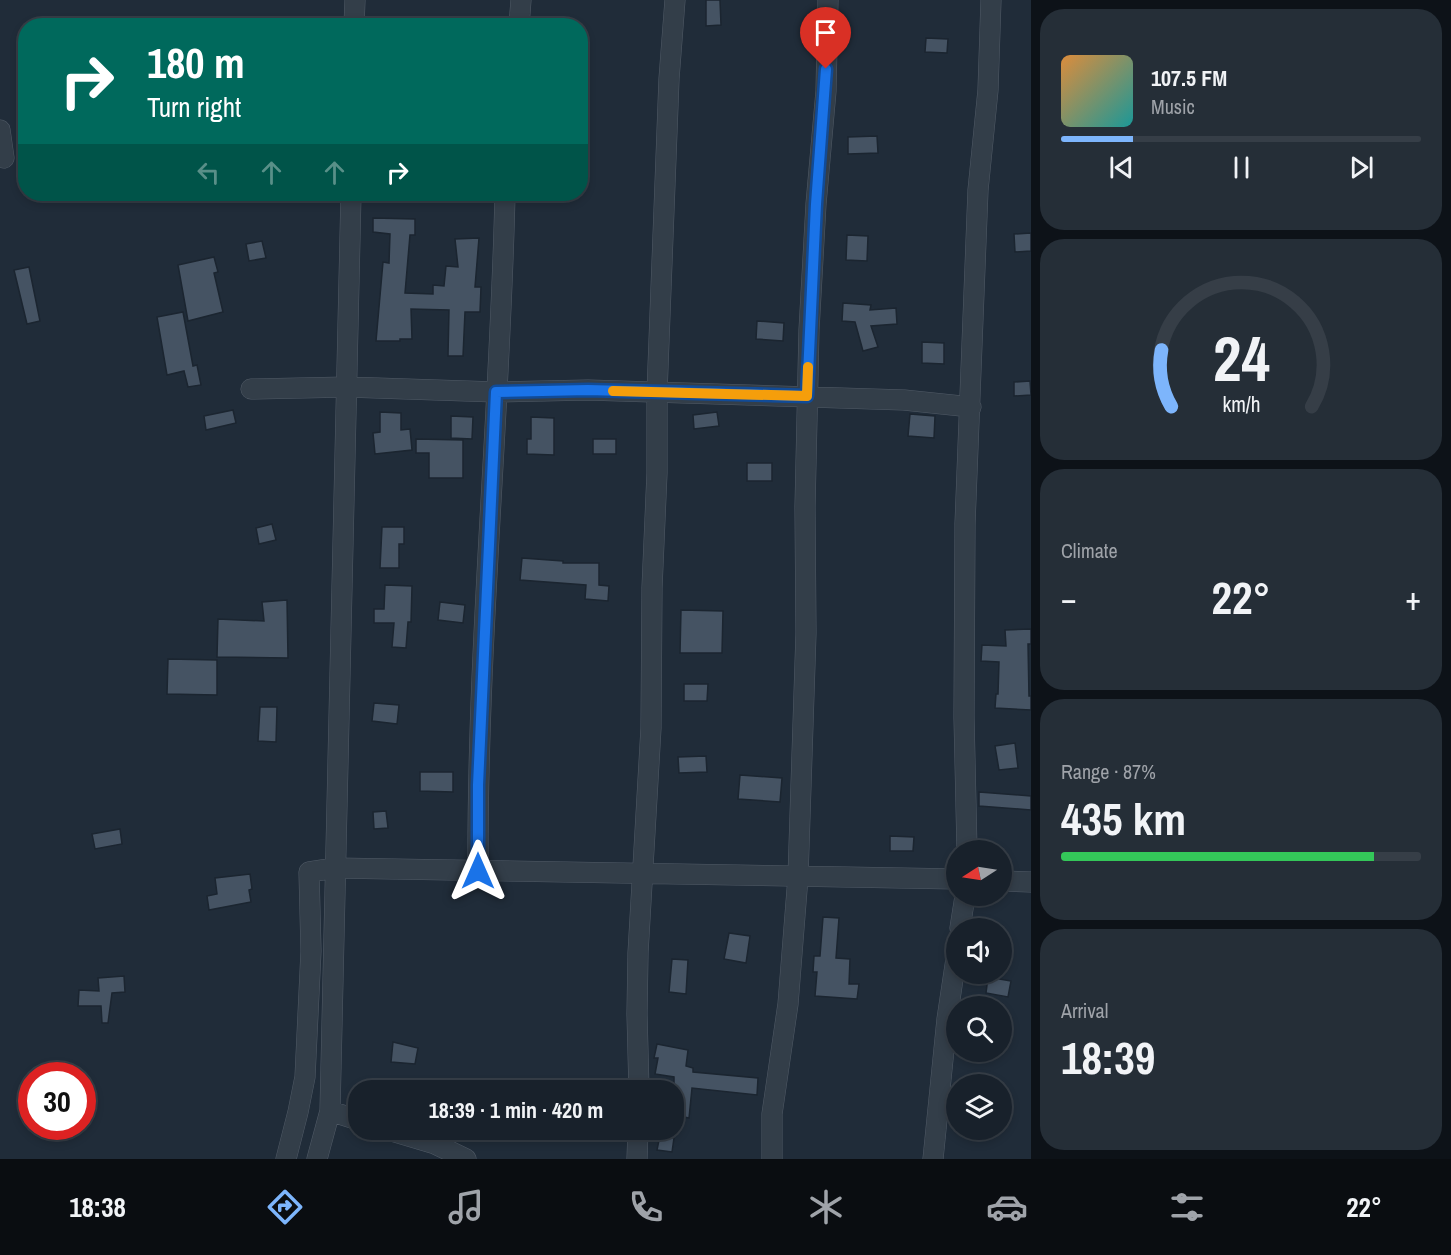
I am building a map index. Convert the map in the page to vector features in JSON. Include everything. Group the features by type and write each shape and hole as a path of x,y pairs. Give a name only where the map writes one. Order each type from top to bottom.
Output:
{"street":[{"path":"354,18 355,0"},
{"path":"520,18 521,0"},
{"path":"639,1080 637,1014 641,874 651,728 657,393 669,79 675,0"},
{"path":"772,1159 772,1114 788,1004 798,877 806,633 807,396 816,204 826,92 828,0"},
{"path":"967,840 963,618 978,190 988,90 990,0"},
{"path":"0,130 4,158"},
{"path":"317,1159 330,1111 351,201"},
{"path":"478,871 478,774 505,201"},
{"path":"251,389 347,387 496,392 588,390 904,400 971,407"},
{"path":"286,1159 305,1077 310,951 309,872 335,868 946,879"},
{"path":"1012,881 1031,882"},
{"path":"933,1159 952,984"},
{"path":"330,1111 348,1117"},
{"path":"422,1140 466,1159"},
{"path":"637,1159 638,1140"}],"building":[{"path":"706,0 720,0 721,25 706,26"},
{"path":"926,38 948,39 947,53 925,52"},
{"path":"877,136 878,153 848,154 848,137"},
{"path":"373,218 415,219 415,235 410,235 405,293 433,294 433,285 444,286 446,266 458,267 455,239 479,238 475,287 481,287 480,312 465,312 463,356 448,356 449,310 411,309 412,339 376,341 383,262 389,263 390,234 373,232"},
{"path":"1031,233 1031,251 1015,252 1014,234"},
{"path":"847,235 868,236 867,261 846,260"},
{"path":"262,241 266,258 249,261 246,244"},
{"path":"214,257 218,272 214,273 223,312 188,321 178,265"},
{"path":"29,267 40,321 27,324 14,270"},
{"path":"843,303 871,305 870,310 896,308 897,324 871,326 878,347 863,351 855,322 842,321"},
{"path":"183,312 193,366 197,365 201,385 188,387 184,371 167,375 157,317"},
{"path":"757,321 784,323 783,341 756,339"},
{"path":"922,342 944,343 944,364 922,363"},
{"path":"1030,381 1031,395 1014,396 1014,382"},
{"path":"233,410 236,423 206,430 204,416"},
{"path":"380,412 401,413 401,430 410,429 412,450 375,454 373,433 380,432"},
{"path":"717,412 719,426 694,429 693,415"},
{"path":"910,414 935,416 934,438 908,436"},
{"path":"451,416 473,417 472,439 451,438"},
{"path":"531,417 554,418 554,455 527,454 527,439 531,439"},
{"path":"416,439 463,440 463,478 429,478 429,453 416,453"},
{"path":"593,439 616,439 616,454 593,454"},
{"path":"747,463 772,463 772,481 747,481"},
{"path":"272,524 276,540 259,544 256,528"},
{"path":"382,527 404,527 404,544 399,544 399,568 380,568"},
{"path":"522,558 563,561 563,563 599,563 599,585 609,586 608,601 585,599 586,585 520,580"},
{"path":"385,585 412,586 411,622 408,622 406,648 392,647 394,623 374,623 374,609 384,609"},
{"path":"287,600 288,658 217,657 218,619 264,621 262,602"},
{"path":"440,602 465,605 463,623 438,620"},
{"path":"681,610 723,611 722,653 680,653"},
{"path":"1031,629 1031,644 1028,644 1031,710 995,708 999,662 981,661 982,645 1006,646 1005,630"},
{"path":"168,659 217,660 217,695 167,694"},
{"path":"684,684 708,684 707,701 684,701"},
{"path":"374,703 399,705 397,724 372,721"},
{"path":"260,707 277,707 276,742 258,741"},
{"path":"1015,743 1018,768 999,770 995,746"},
{"path":"706,756 707,772 679,773 678,757"},
{"path":"420,772 453,772 453,792 420,791"},
{"path":"740,775 782,778 780,802 738,799"},
{"path":"979,792 1031,796 1031,810 979,806"},
{"path":"386,811 388,828 374,829 373,812"},
{"path":"120,829 122,844 95,849 92,834"},
{"path":"890,836 914,837 913,851 890,851"},
{"path":"250,874 251,902 209,910 207,896 217,894 215,878"},
{"path":"823,917 839,918 836,958 850,959 849,984 859,984 857,999 815,996 817,972 813,972 814,956 820,956"},
{"path":"729,933 750,936 746,963 724,959"},
{"path":"672,959 688,960 686,994 669,992"},
{"path":"124,976 125,992 112,993 108,1023 102,1023 101,1006 78,1006 79,990 99,991 98,978"},
{"path":"987,984 1010,984 1008,996 986,993"},
{"path":"393,1042 418,1048 415,1064 391,1062"},
{"path":"657,1044 688,1050 686,1066 693,1068 693,1072 758,1078 757,1095 692,1088 689,1118 684,1117 684,1080 674,1080 674,1077 655,1074 658,1058 654,1058"},
{"path":"659,1140 674,1140 672,1152 657,1150"}],"slow traffic":[{"path":"613,391 807,396 808,367"}],"route":[{"path":"478,871 478,785 496,392 588,390 807,396 816,204 826,69"}]}
